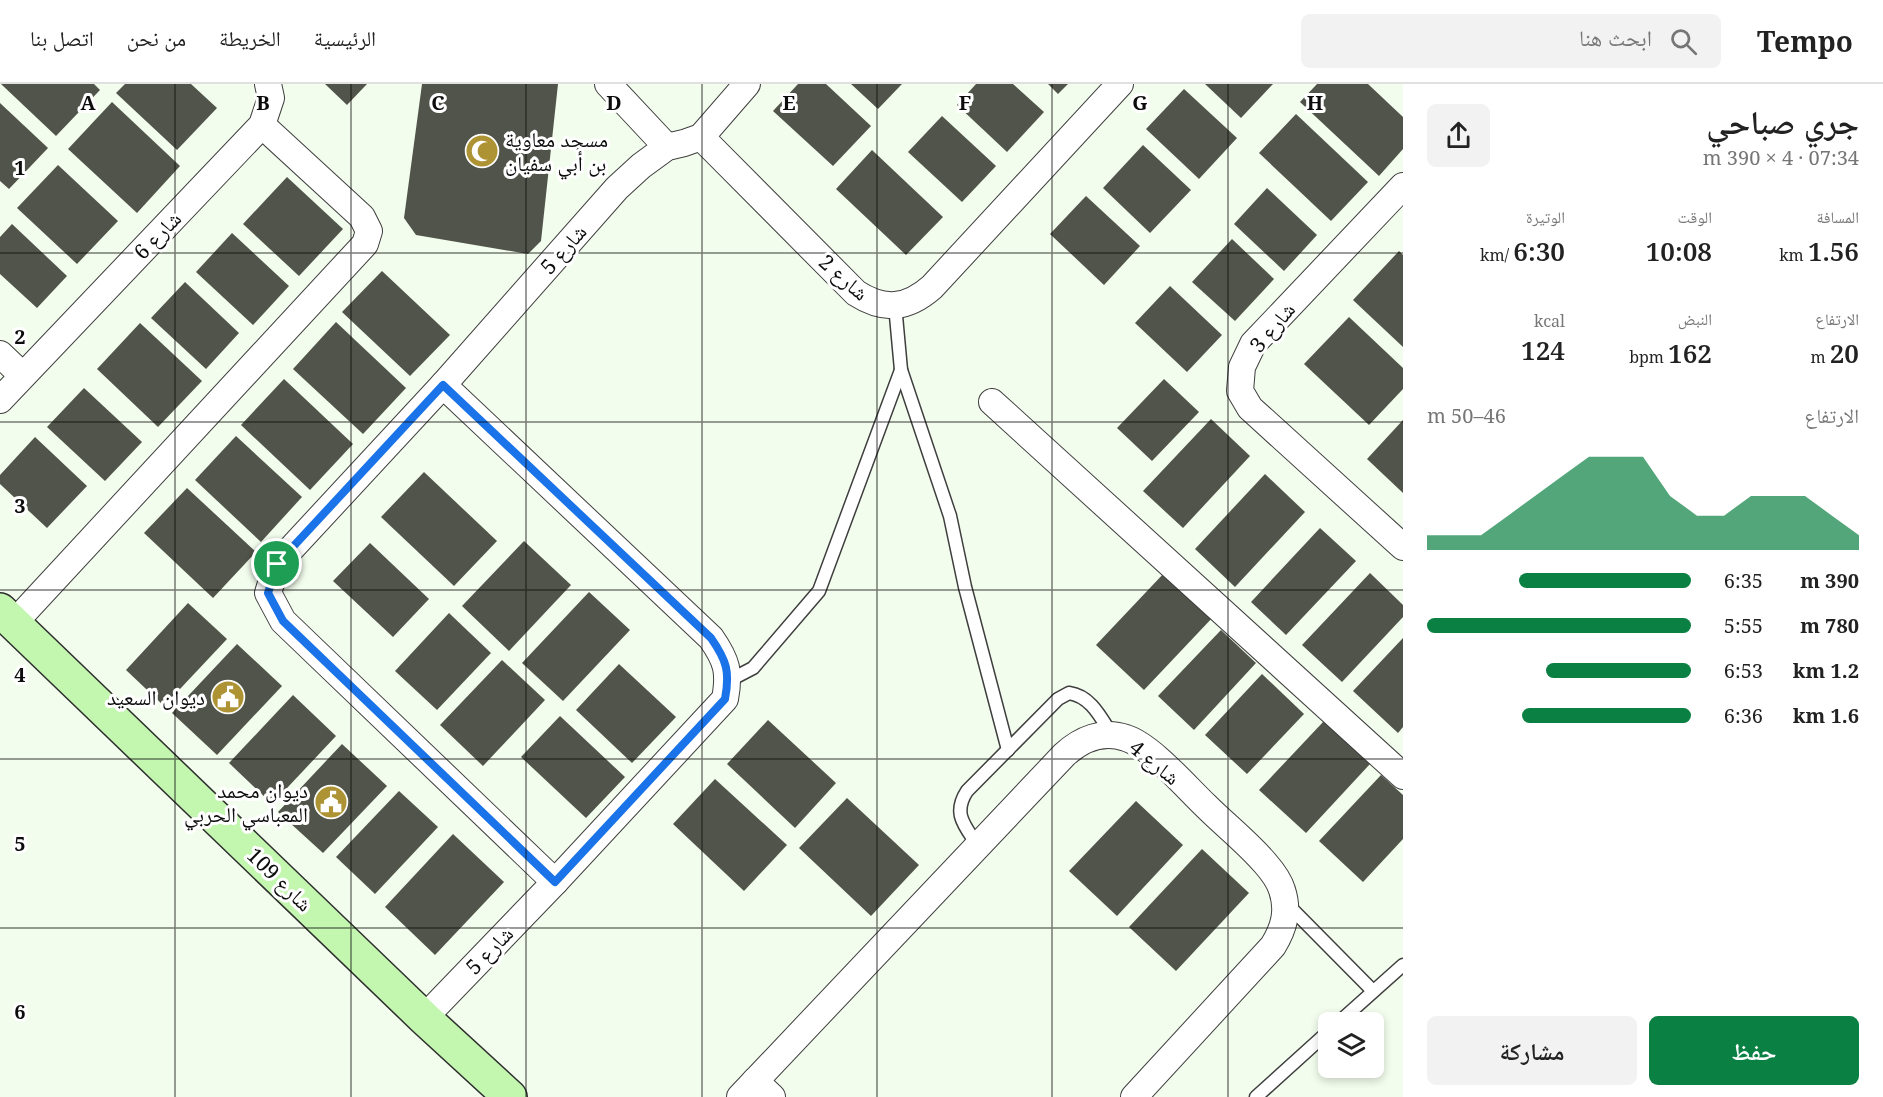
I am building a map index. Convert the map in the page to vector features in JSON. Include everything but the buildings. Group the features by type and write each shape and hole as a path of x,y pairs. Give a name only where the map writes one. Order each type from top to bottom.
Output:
{"street":[{"name":"شارع 6","path":"0,400 262,125 271,98 268,84"},
{"path":"608,84 667,147"},
{"path":"700,137 747,84"},
{"name":"شارع 2","path":"700,137 856,293 875,303 895,305 921,296 932,286 1120,84"},
{"path":"7,616 365,244 369,231 362,218 262,125"},
{"name":"شارع 5","path":"555,882 283,621 268,593 277,564 443,385 617,188 667,147 700,137"},
{"name":"شارع 3","path":"1403,186 1253,344 1242,367 1240,391 1250,408 1403,547"},
{"path":"0,354 22,375"},
{"path":"443,385 711,638 723,656 728,681"},
{"path":"992,402 1403,776"},
{"name":"شارع 109","path":"7,616 424,1018 510,1097"},
{"name":"شارع 5","path":"424,1018 555,882 725,699 728,681"},
{"name":"شارع 4","path":"756,1092 978,846 1073,746 1085,739 1112,735 1126,738 1149,752 1264,862 1282,887 1286,902"},
{"path":"1134,1097 1273,946 1286,918 1286,902"}],"lane":[{"path":"895,305 901,370 950,516 965,586 1008,750"},
{"path":"728,681 753,668 819,591 901,370"},
{"path":"978,846 960,817 962,799 967,791 1058,699 1069,693 1083,697 1112,735"},
{"path":"1286,902 1373,992"},
{"path":"1350,1012 1403,965"},
{"path":"1256,1097 1318,1041"}],"place":[{"name":"مسجد معاوية بن أبي سفيان","path":"482,151"},
{"name":"ديوان السعيد","path":"228,697"},
{"name":"ديوان محمد المعباسي الحربي","path":"331,802"}],"route":[{"path":"443,385 711,638 723,656 728,672 725,699 555,882 283,621 268,593 277,564 443,385"}]}
